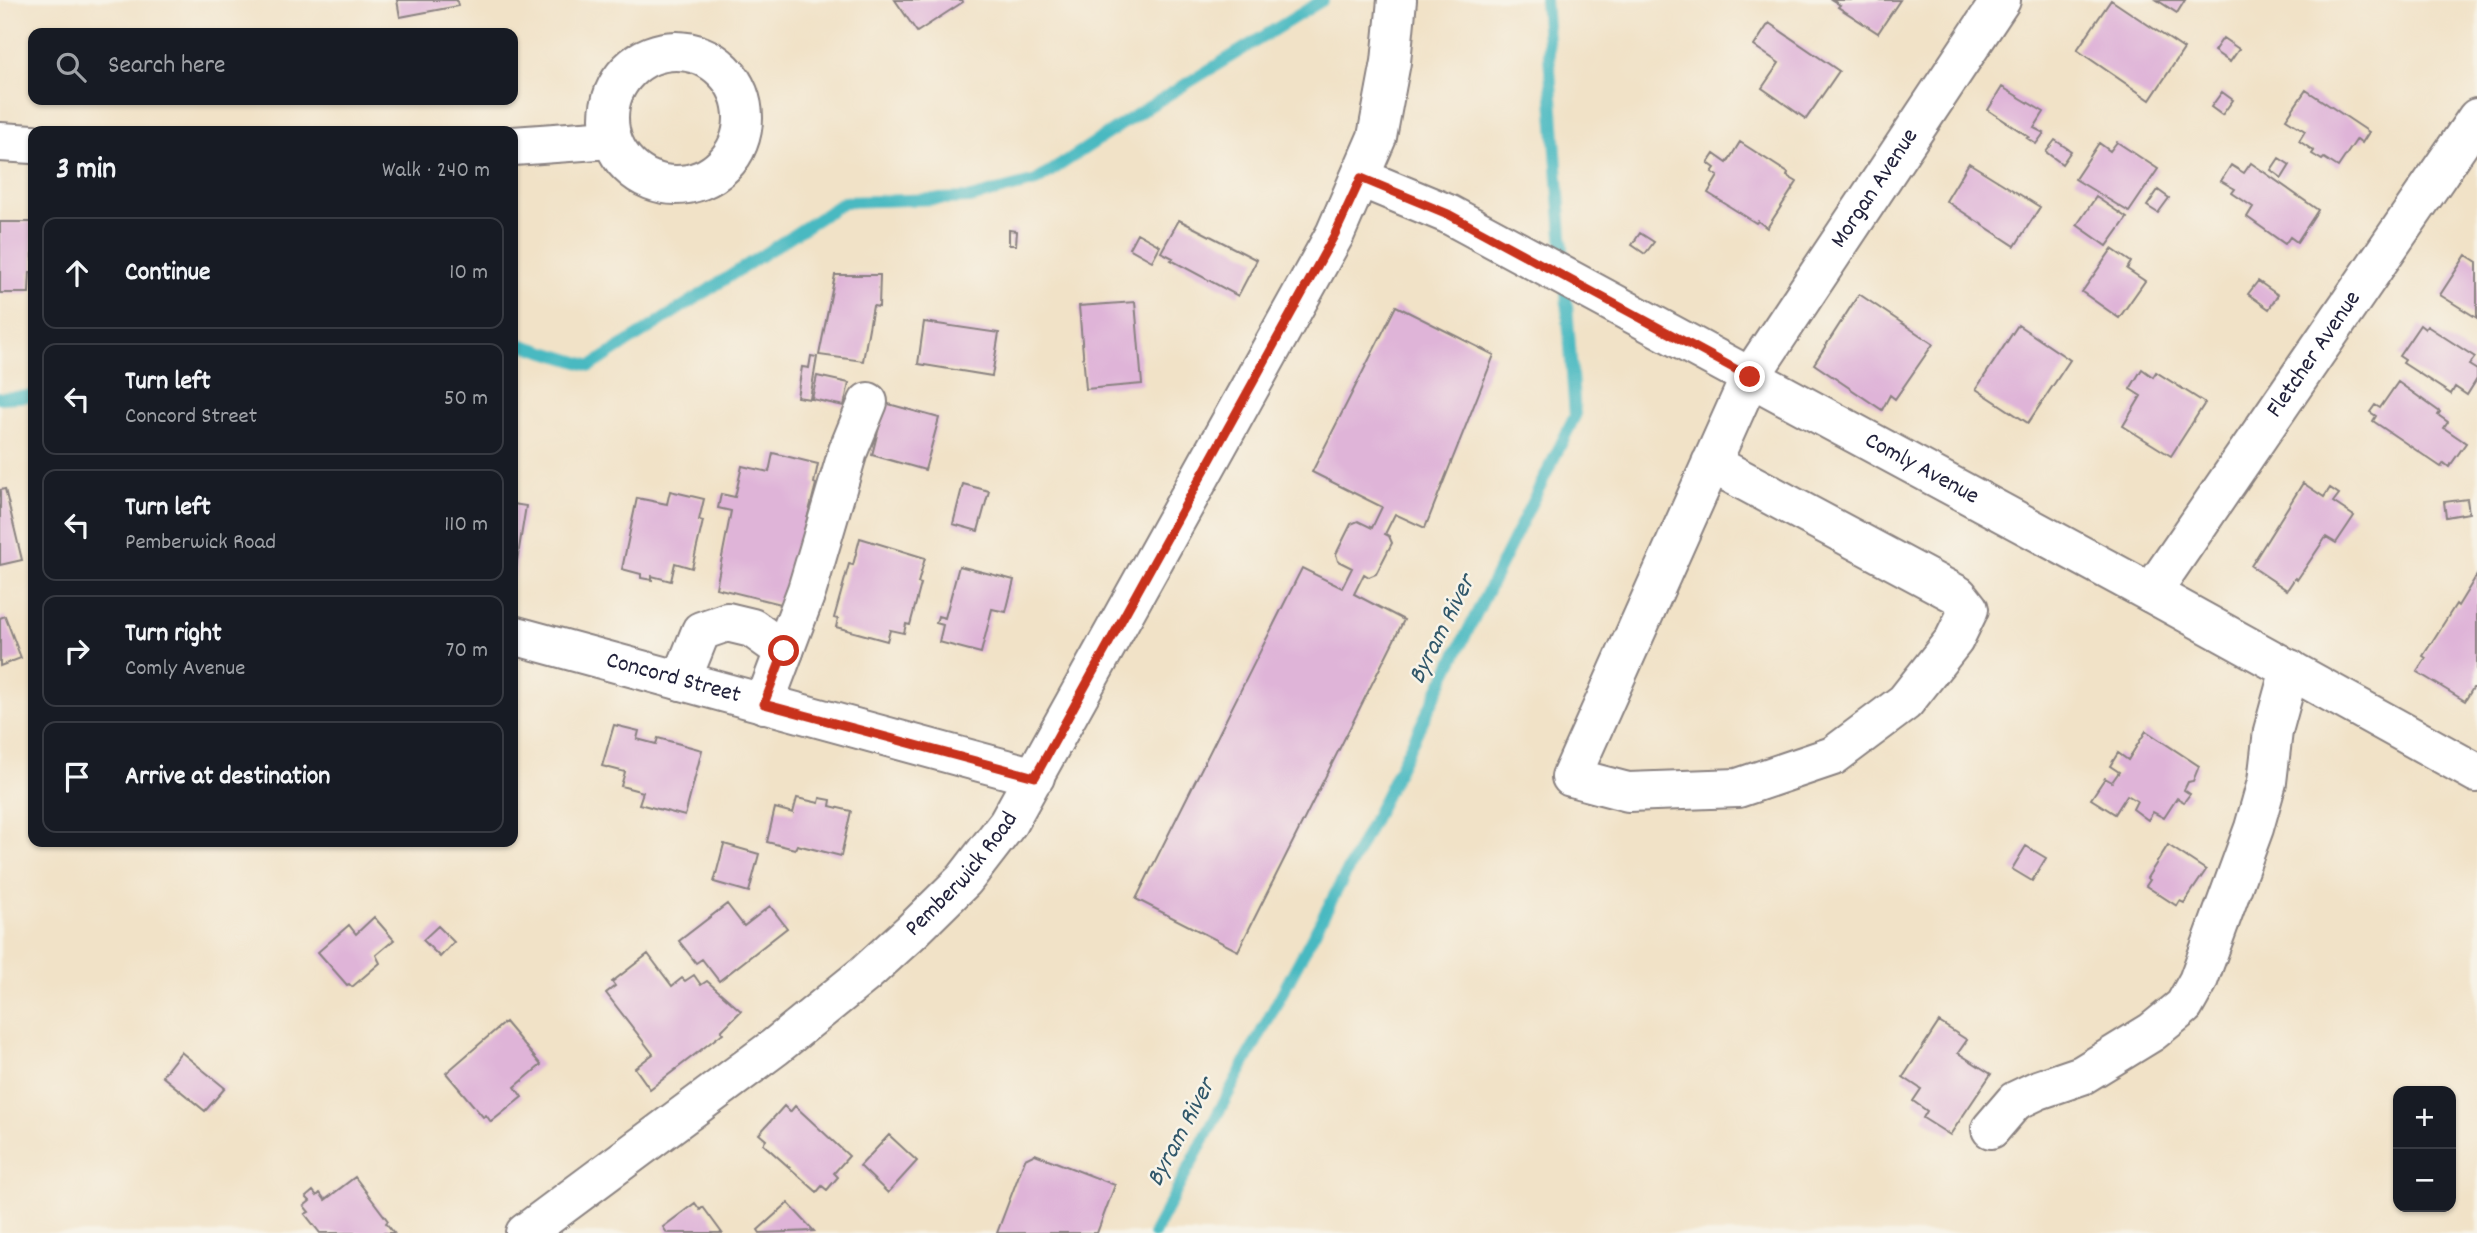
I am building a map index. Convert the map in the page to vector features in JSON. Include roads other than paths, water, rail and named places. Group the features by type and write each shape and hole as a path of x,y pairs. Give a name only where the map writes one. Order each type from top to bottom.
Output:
{"street":[{"name":"Pemberwick Road","path":"525,1233 775,1047 911,933 964,880 1008,823 1335,234 1377,137 1391,62 1397,0"},
{"name":"Morgan Avenue","path":"1711,463 1958,595 1969,609 1954,640 1905,702 1833,756 1738,788 1628,792 1571,777 1694,500 1750,377 2001,0"},
{"name":"Fletcher Avenue","path":"2151,593 2477,118"},
{"path":"518,146 611,139"},
{"path":"0,142 28,144"},
{"name":"Comly Avenue","path":"1361,178 1448,214 2151,593 2477,773"},
{"path":"764,704 807,590 848,452 868,402"},
{"path":"681,681 701,631 727,622 752,628 784,651"},
{"name":"Concord Street","path":"518,636 1035,777"},
{"path":"1991,1129 2015,1101 2082,1074 2152,1032 2184,1006 2198,982 2254,828 2267,782 2273,731 2290,669"}],"waterway":[{"path":"518,344 591,366 844,202 970,198 1036,181 1142,111 1323,0"},
{"name":"Byram River","path":"1154,1233 1358,851 1575,416 1545,0"},
{"path":"0,398 28,396"}]}
